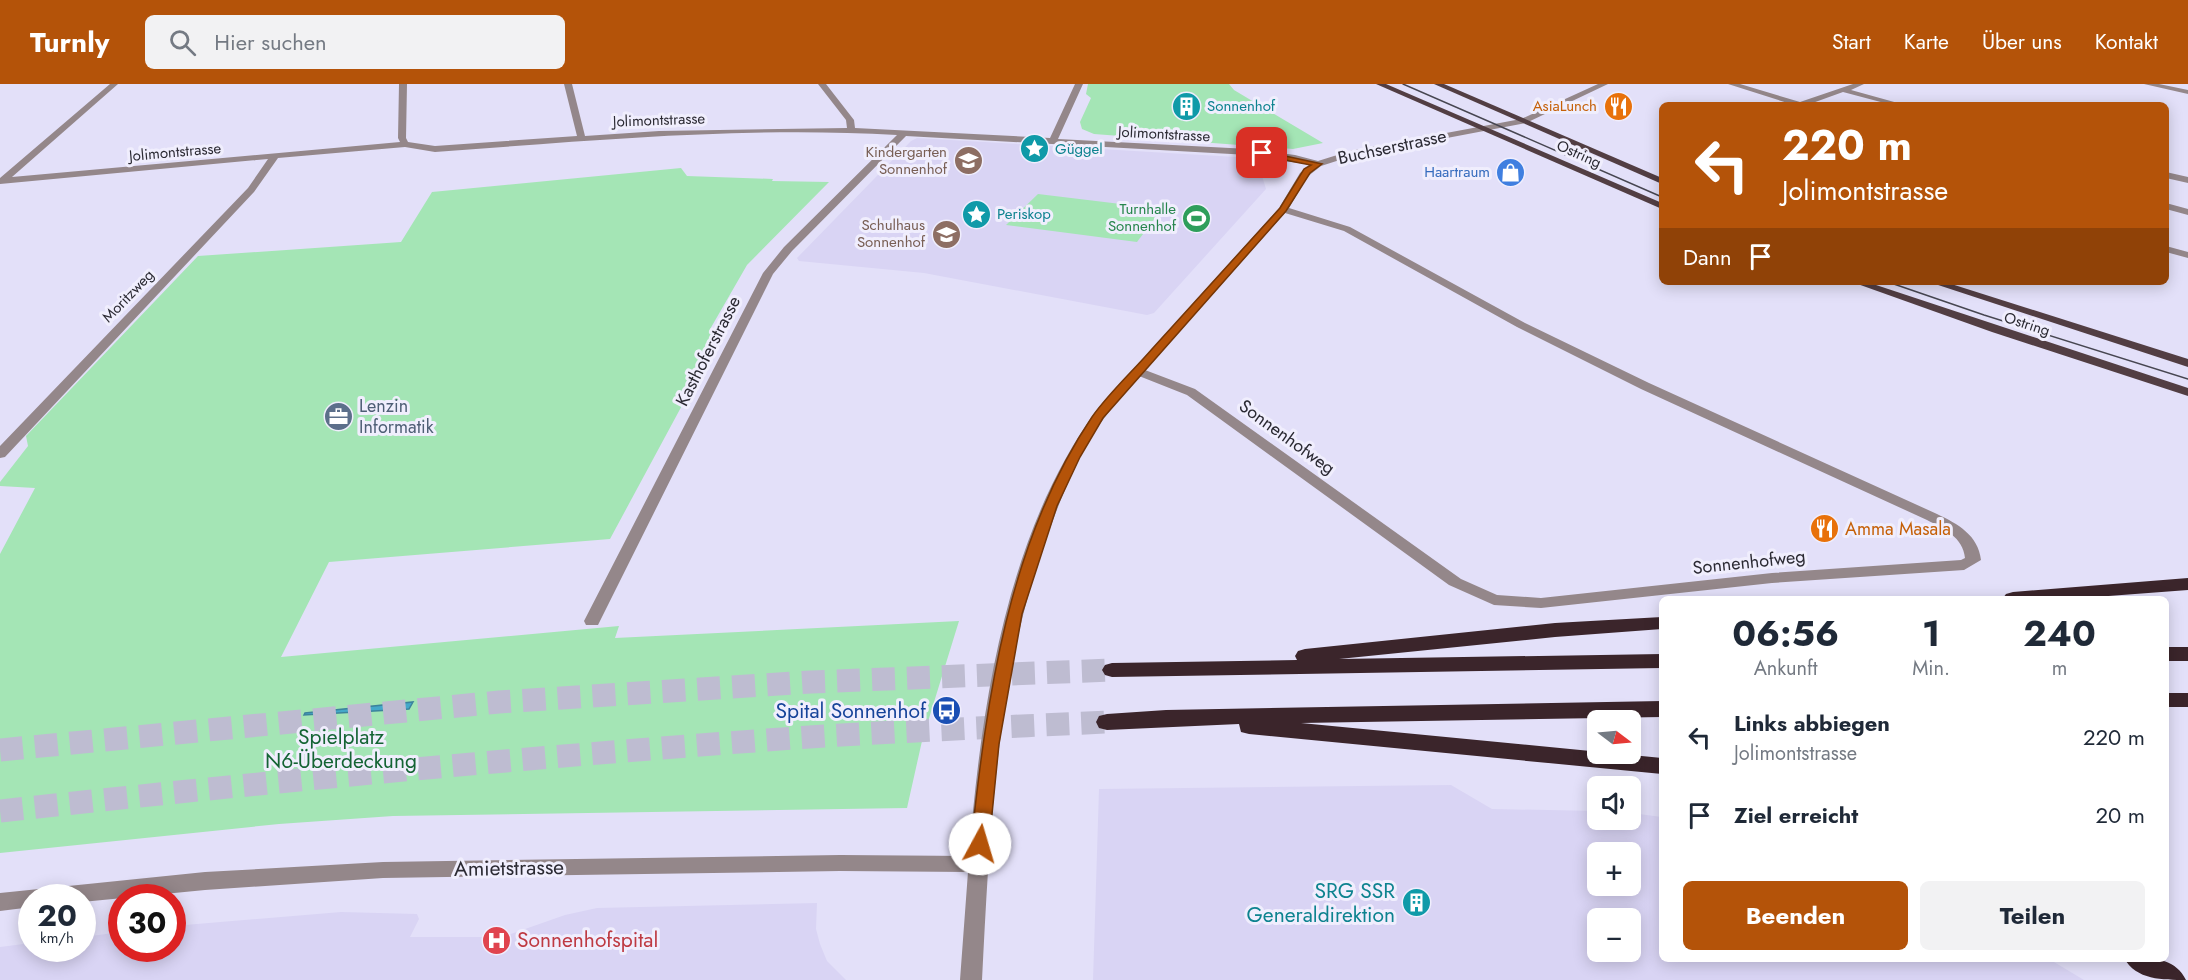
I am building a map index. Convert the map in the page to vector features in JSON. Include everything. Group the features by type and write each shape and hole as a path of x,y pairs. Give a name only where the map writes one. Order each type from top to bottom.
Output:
{"highway":[{"path":"2038,596 2188,584"},
{"path":"1180,669 1555,630 1659,623"},
{"path":"2169,654 2188,654"},
{"path":"1112,670 1659,661"},
{"path":"2169,700 2188,700"},
{"path":"1107,722 1166,718 1659,709"},
{"path":"1166,718 1659,766"},
{"path":"2143,962 2172,980"}],"main road":[{"name":"Ostring","path":"1380,84 1659,205"},
{"name":"Ostring","path":"1438,84 1659,180"},
{"name":"Ostring","path":"1419,91 1444,102 1485,128"},
{"name":"Ostring","path":"1866,285 2188,392"},
{"name":"Ostring","path":"1943,285 2188,363"}],"street":[{"path":"1,182 114,84"},
{"path":"403,84 402,138 405,144"},
{"path":"568,84 581,137"},
{"path":"822,84 850,120 851,130"},
{"path":"1053,141 1079,84"},
{"name":"Buchserstrasse","path":"972,980 978,864 992,735 1014,614 1050,506 1074,457 1098,417 1283,209 1304,175 1318,164 1350,154 1523,121 1604,84"},
{"path":"1732,84 1790,102"},
{"path":"1809,102 1860,84"},
{"path":"2148,84 2188,92"},
{"path":"1844,90 1890,102"},
{"name":"Jolimontstrasse","path":"1,182 405,144 435,148 669,132 851,130 905,132 1262,153 1318,164"},
{"name":"Kasthoferstrasse","path":"592,621 768,273 788,249 905,132"},
{"name":"Moritzweg","path":"0,454 251,190 275,156"},
{"path":"2169,176 2188,180"},
{"path":"2169,208 2188,212"},
{"name":"Sonnenhofweg","path":"1137,371 1191,392 1455,582 1494,600 1523,603 1772,578 1964,566 1973,560 1973,550 1964,537 1932,517 1635,381 1521,325 1347,229 1283,209"},
{"path":"2169,250 2188,255"},
{"name":"Amietstrasse","path":"96,892 205,881 383,870 840,863 978,864"},
{"path":"0,902 18,900"}],"shaded area":[{"name":"Schulhaus Sonnenhof","path":"917,138 1236,157 1251,164 1262,176 1266,189 1154,313 1147,315 924,273 799,261 797,258 911,141"},
{"name":"SRG SSR Generaldirektion","path":"1451,785 1492,809 1587,811 1587,830 1641,830 1641,814 1659,817 1659,962 2054,962 2084,980 1093,980 1099,789"},
{"name":"Sonnenhofspital","path":"817,903 816,929 820,944 827,961 846,980 0,980 0,947 18,945 18,962 96,962 96,935 108,934 108,962 186,962 186,925 341,912 417,914 419,919 410,937 488,937 508,935 565,915 597,908"}],"green space":[{"path":"1088,84 1229,84 1234,90 1323,143 1293,149 1094,134 1082,129 1080,122 1091,98 1086,94"},
{"name":"Spielplatz N6-Überdeckung","path":"681,168 687,176 829,182 747,265 709,331 720,335 610,539 329,562 281,657 619,626 615,638 959,621 922,741 907,808 393,816 279,824 0,853 0,554 35,488 0,486 0,482 28,446 26,436 198,256 401,242 432,192"},
{"path":"1038,194 1162,209 1137,242 1006,225"}],"water":[{"path":"413,702 409,709 304,715 305,713"}],"tunnel":[{"path":"0,750 499,702 811,682 1112,670"},
{"path":"0,811 297,780 695,745 912,731 1107,722"}],"tram line":[{"path":"1403,84 1659,196"},
{"path":"1897,285 2188,379"}],"place":[{"name":"Sonnenhof","path":"1186,106"},
{"name":"AsiaLunch","path":"1618,106"},
{"name":"Güggel","path":"1034,149"},
{"name":"Kindergarten Sonnenhof","path":"968,161"},
{"name":"Haartraum","path":"1511,172"},
{"name":"Periskop","path":"976,214"},
{"name":"Turnhalle Sonnenhof","path":"1197,218"},
{"name":"Schulhaus Sonnenhof","path":"946,234"},
{"name":"Lenzin Informatik","path":"338,416"},
{"name":"Amma Masala","path":"1824,529"},
{"name":"Spital Sonnenhof","path":"947,711"},
{"name":"SRG SSR Generaldirektion","path":"1416,903"},
{"name":"Sonnenhofspital","path":"496,940"}],"route":[{"path":"980,844 990,744 1014,614 1050,506 1086,434 1098,417 1283,209 1307,171 1318,164 1262,153"}]}
